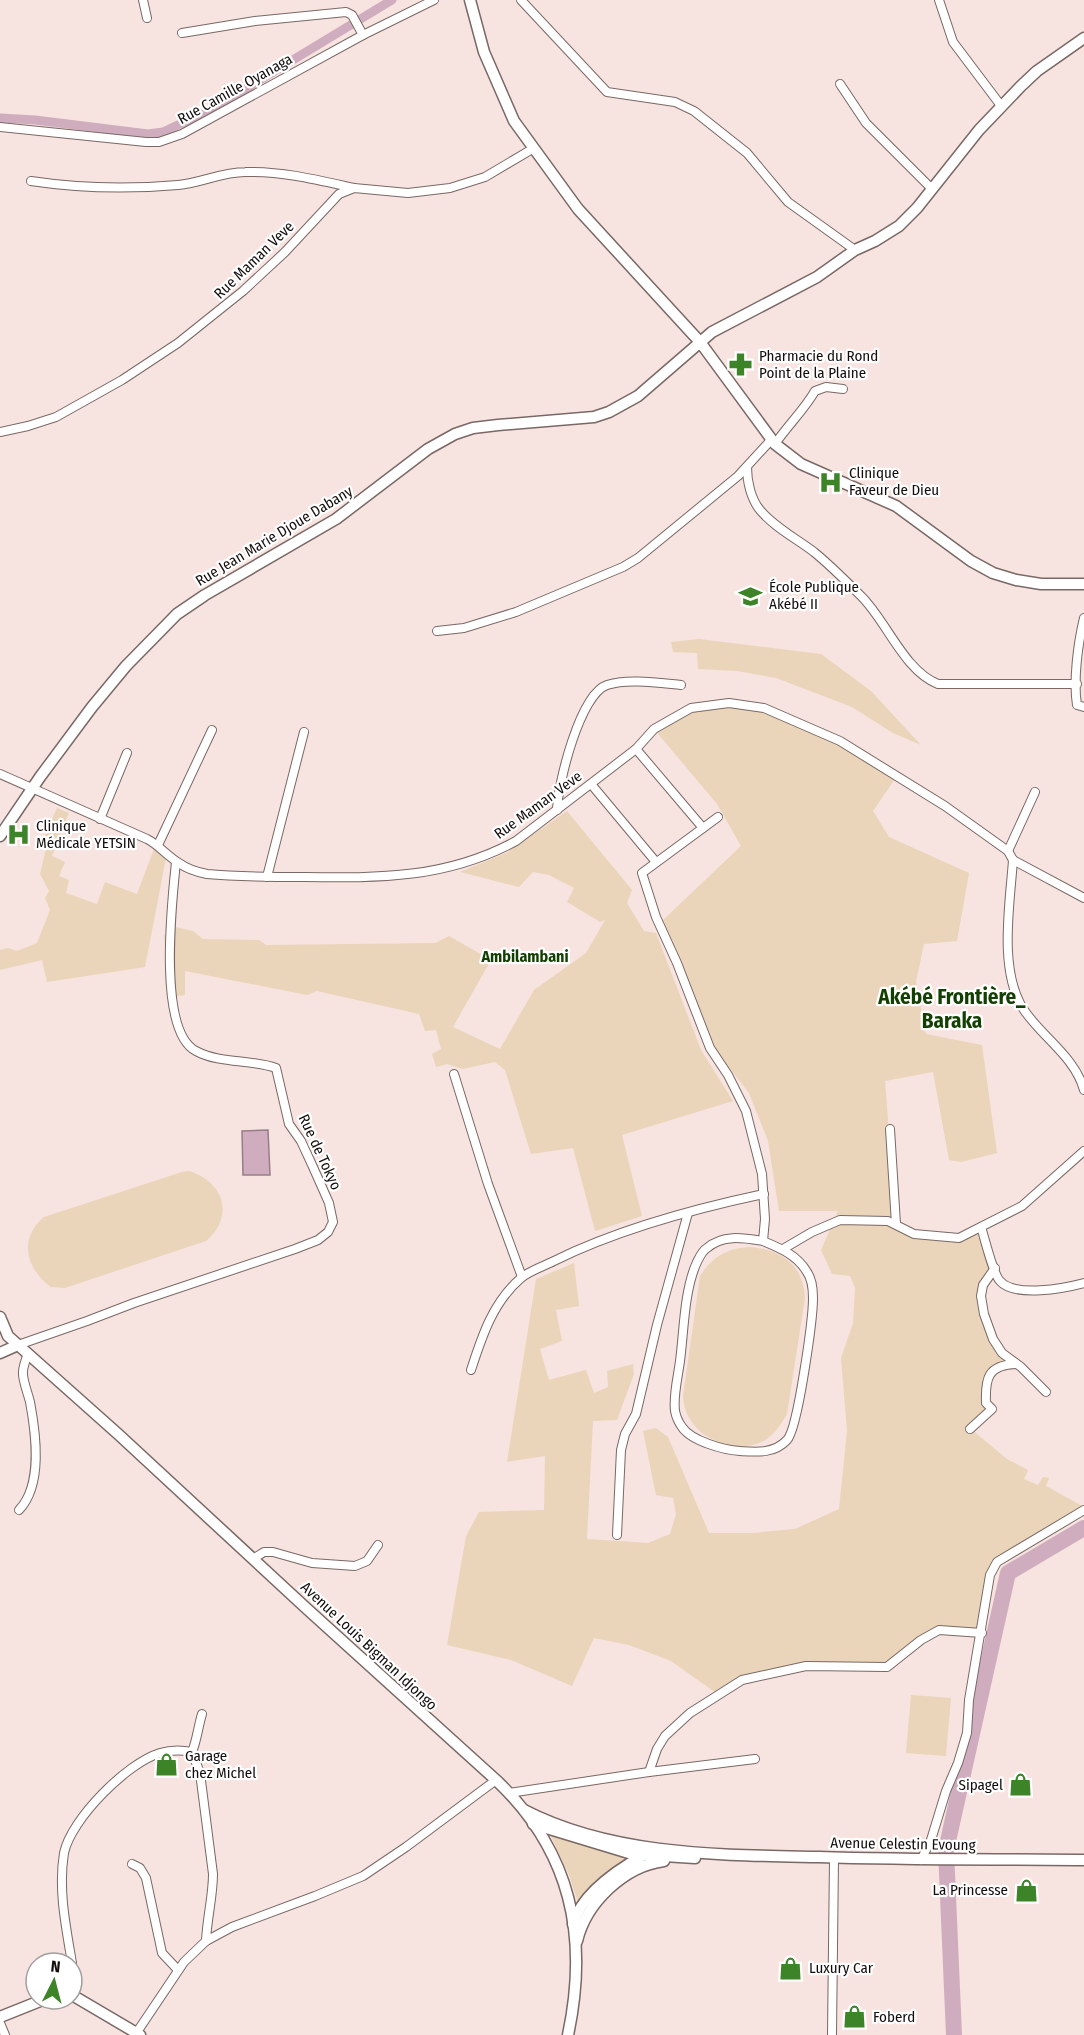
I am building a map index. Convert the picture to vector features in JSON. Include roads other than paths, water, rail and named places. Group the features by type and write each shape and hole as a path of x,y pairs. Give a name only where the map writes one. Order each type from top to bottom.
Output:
{"street":[{"path":"143,0 147,18"},
{"name":"Rue Camille Oyanaga","path":"0,127 159,142 192,129 359,27 434,0"},
{"path":"470,0 484,52 514,122 578,209 700,342 773,442 801,465 896,506 972,561 993,573 1041,584 1084,584"},
{"path":"521,0 607,92 675,102 694,111 747,153 788,202 855,250"},
{"path":"939,0 953,42 1002,107"},
{"path":"182,33 255,21 345,12 352,15 359,27"},
{"name":"Rue Jean Marie Djoue Dabany","path":"0,836 79,724 126,666 177,614 205,595 336,519 442,440 473,428 594,417 609,412 638,396 700,342 724,325 817,277 855,250 899,226 979,130 1037,71 1084,38"},
{"path":"840,84 866,123 932,189"},
{"path":"31,181 78,187 178,185 242,172 256,172 292,175 354,188 408,193 450,188 485,177 534,148"},
{"name":"Rue Maman Veve","path":"0,432 56,417 122,380 178,344 243,291 285,252 339,194 354,188"},
{"path":"436,631 458,629 516,612 623,567 638,558 747,467 810,401 815,391 826,387 843,389"},
{"path":"747,467 747,477 754,503 762,513 816,554 862,596 893,640 919,670 933,682 938,684 1077,684"},
{"path":"1084,618 1080,635 1077,684 1077,704 1084,707"},
{"path":"557,810 569,750 587,705 598,691 606,685 632,682 681,685"},
{"name":"Rue Maman Veve","path":"0,774 158,845 176,862 207,874 267,877 402,876 444,870 497,851 516,841 636,749 654,729 691,708 729,703 764,708 852,747 945,806 1008,851 1013,860"},
{"path":"158,845 212,730"},
{"path":"267,877 304,732"},
{"path":"636,749 703,828"},
{"path":"100,819 127,753"},
{"path":"591,784 656,862"},
{"path":"1008,851 1035,792"},
{"path":"718,817 642,873 656,917 677,963 710,1048 728,1075 746,1111 762,1174 763,1241"},
{"path":"1084,898 1013,860 1008,933 1009,971 1012,982 1024,1011 1074,1068 1084,1090"},
{"name":"Rue de Tokyo","path":"18,1345 295,1249 318,1240 328,1232 333,1222 329,1203 313,1167 289,1124 276,1068 197,1052 184,1041 179,1031 171,1000 172,902 176,862"},
{"path":"454,1074 488,1184 522,1277"},
{"path":"890,1129 896,1224"},
{"path":"783,1249 812,1232 840,1220 888,1221 914,1234 959,1238 1031,1200 1084,1151"},
{"path":"471,1370 483,1331 497,1306 522,1277 576,1250 688,1213 764,1194"},
{"path":"617,1535 621,1450 625,1434 636,1414 657,1325 688,1213"},
{"path":"981,1227 999,1280 1008,1287 1044,1290 1084,1283"},
{"path":"737,1237 763,1241 783,1249 796,1258 812,1282 813,1296 796,1410 788,1439 774,1449 766,1452 729,1450 699,1439 682,1427 675,1410 689,1294 696,1263 705,1249 717,1242 737,1237"},
{"path":"995,1269 983,1285 981,1296 984,1314 993,1339 1002,1353 1046,1392"},
{"name":"Avenue Louis Bigman Idjongo","path":"0,1317 8,1336 496,1780 524,1810 544,1839 564,1879 573,1924 576,1974 568,2035"},
{"path":"0,1353 18,1345"},
{"path":"19,1510 27,1502 30,1493 36,1454 33,1422 23,1375 28,1353"},
{"path":"970,1429 992,1409 986,1403 987,1378 998,1366 1016,1364"},
{"path":"921,1860 931,1840 967,1733 969,1700 990,1575 997,1562 1084,1510"},
{"path":"253,1559 264,1552 273,1552 312,1563 355,1566 367,1561 378,1545"},
{"path":"649,1772 654,1755 665,1736 690,1713 742,1680 806,1666 887,1667 921,1640 939,1630 982,1633"},
{"path":"202,1714 192,1752 200,1773 211,1855 213,1890 207,1918 206,1941"},
{"path":"70,1951 62,1890 65,1852 69,1839 92,1805 135,1767 161,1753 184,1750 192,1752"},
{"path":"509,1793 755,1759"},
{"path":"84,2002 137,2034 178,1970 206,1941 232,1927 325,1893 363,1876 496,1780"},
{"path":"524,1810 595,1836 722,1855"},
{"path":"532,1824 616,1850 644,1856 711,1858 722,1855"},
{"path":"573,1924 580,1910 603,1883 644,1856 664,1848"},
{"name":"Avenue Celestin Evoung","path":"722,1855 921,1860 1084,1860"},
{"path":"576,1945 581,1928 591,1909 614,1886 640,1868 652,1863 684,1858"},
{"path":"832,2035 834,1858"},
{"path":"132,1864 140,1868 146,1878 162,1953 178,1970"},
{"path":"0,2017 24,2007"},
{"path":"0,2023 5,2035"}],"waterway":[{"path":"0,118 148,134 163,132 212,109 392,0"},
{"path":"954,2035 946,1850 1008,1573 1084,1528"}],"place":[{"name":"Pharmacie du Rond Point de la Plaine","path":"741,365"},
{"name":"Clinique Faveur de Dieu","path":"831,482"},
{"name":"École Publique Akébé II","path":"751,596"},
{"name":"Clinique Médicale YETSIN","path":"18,835"},
{"name":"Garage chez Michel","path":"167,1765"},
{"name":"Sipagel","path":"1021,1785"},
{"name":"La Princesse","path":"1026,1890"},
{"name":"Luxury Car","path":"791,1968"},
{"name":"Foberd","path":"855,2017"}],"district":[{"name":"Ambilambani","path":"525,956"},
{"name":"Akébé Frontière_ Baraka","path":"952,1009"}]}
